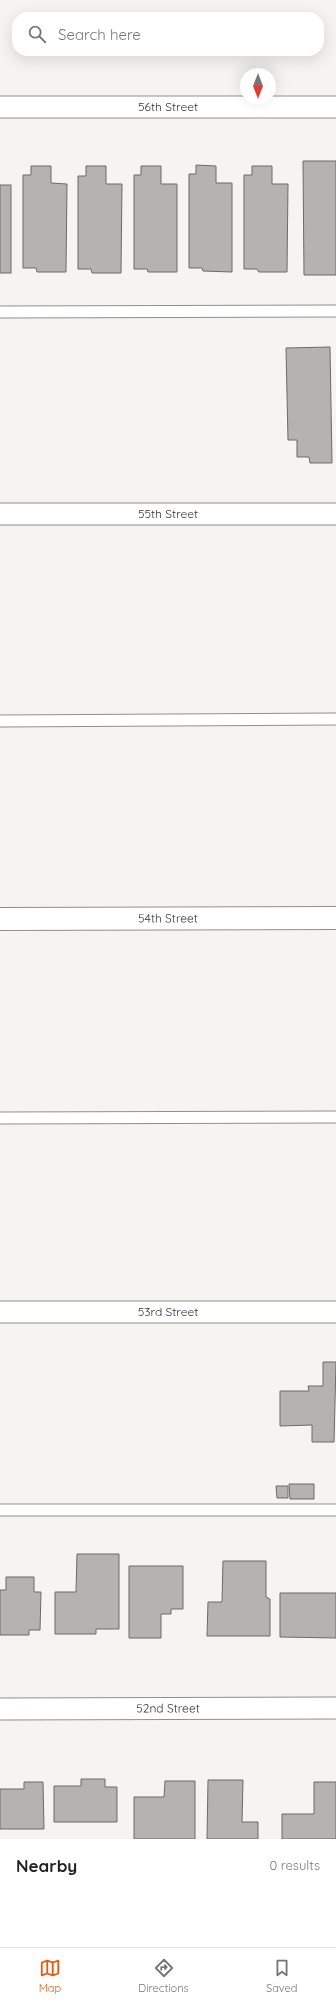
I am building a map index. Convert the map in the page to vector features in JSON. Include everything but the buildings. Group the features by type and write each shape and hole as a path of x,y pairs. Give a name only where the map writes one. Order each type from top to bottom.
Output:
{"street":[{"name":"56th Street","path":"0,107 336,107"},
{"name":"55th Street","path":"0,514 336,514"},
{"name":"54th Street","path":"0,919 336,918"},
{"name":"53rd Street","path":"0,1312 336,1312"},
{"name":"52nd Street","path":"0,1709 336,1708"}],"lane":[{"path":"0,312 336,311"},
{"path":"0,721 336,719"},
{"path":"0,1118 336,1117"},
{"path":"0,1510 336,1510"}]}
